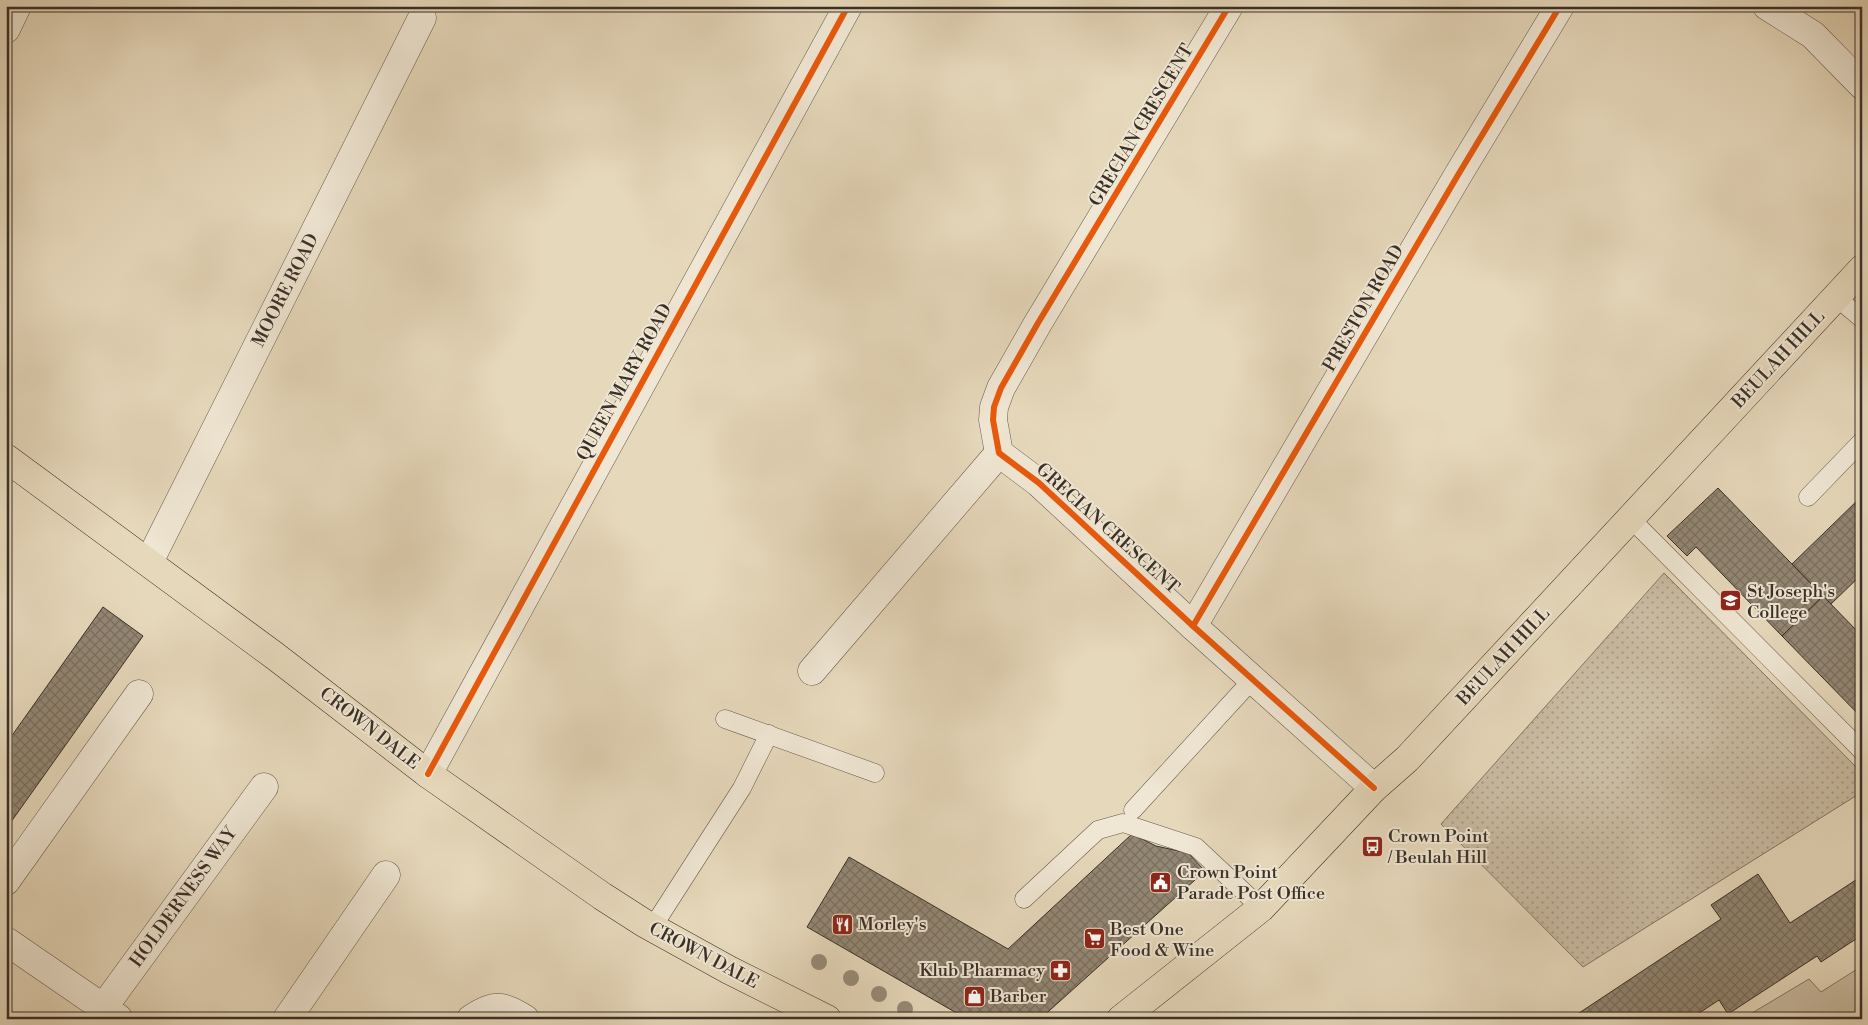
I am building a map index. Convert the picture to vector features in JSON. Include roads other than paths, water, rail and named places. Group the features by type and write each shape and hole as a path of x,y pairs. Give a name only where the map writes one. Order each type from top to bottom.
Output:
{"main road":[{"name":"BEULAH HILL","path":"1121,1019 1261,908 1374,788 1407,759 1862,269"},
{"name":"CROWN DALE","path":"6,458 275,656 428,774 595,891 652,928 729,970 827,1019"}],"street":[{"path":"6,29 17,6"},
{"name":"QUEEN MARY ROAD","path":"428,774 848,6"},
{"name":"GRECIAN CRESCENT","path":"1229,6 1038,323 1001,388 994,407 993,420 999,453 1038,483 1193,626 1374,788"},
{"name":"PRESTON ROAD","path":"1193,626 1458,174 1560,6"},
{"path":"1767,6 1813,35 1862,85"},
{"name":"MOORE ROAD","path":"149,562 426,10"},
{"path":"812,671 999,453"},
{"path":"6,880 140,694"},
{"name":"HOLDERNESS WAY","path":"6,941 111,1013 264,787"},
{"path":"287,1019 386,875"},
{"path":"472,1019 486,1008 508,1008 525,1019"}],"lane":[{"path":"1836,297 1862,319"},
{"path":"1808,497 1862,441"},
{"path":"1630,518 1862,751"},
{"path":"1133,810 1252,679"},
{"path":"725,718 875,773"},
{"path":"652,928 742,788 769,734"},
{"path":"1024,899 1098,830 1123,823 1196,847 1261,908"}],"place":[{"name":"St Joseph's College","path":"1731,601"},
{"name":"Crown Point / Beulah Hill","path":"1372,846"},
{"name":"Crown Point Parade Post Office","path":"1161,882"},
{"name":"Morley's","path":"842,924"},
{"name":"Best One Food & Wine","path":"1094,939"},
{"name":"Klub Pharmacy","path":"1061,970"},
{"name":"Barber","path":"974,996"}]}
